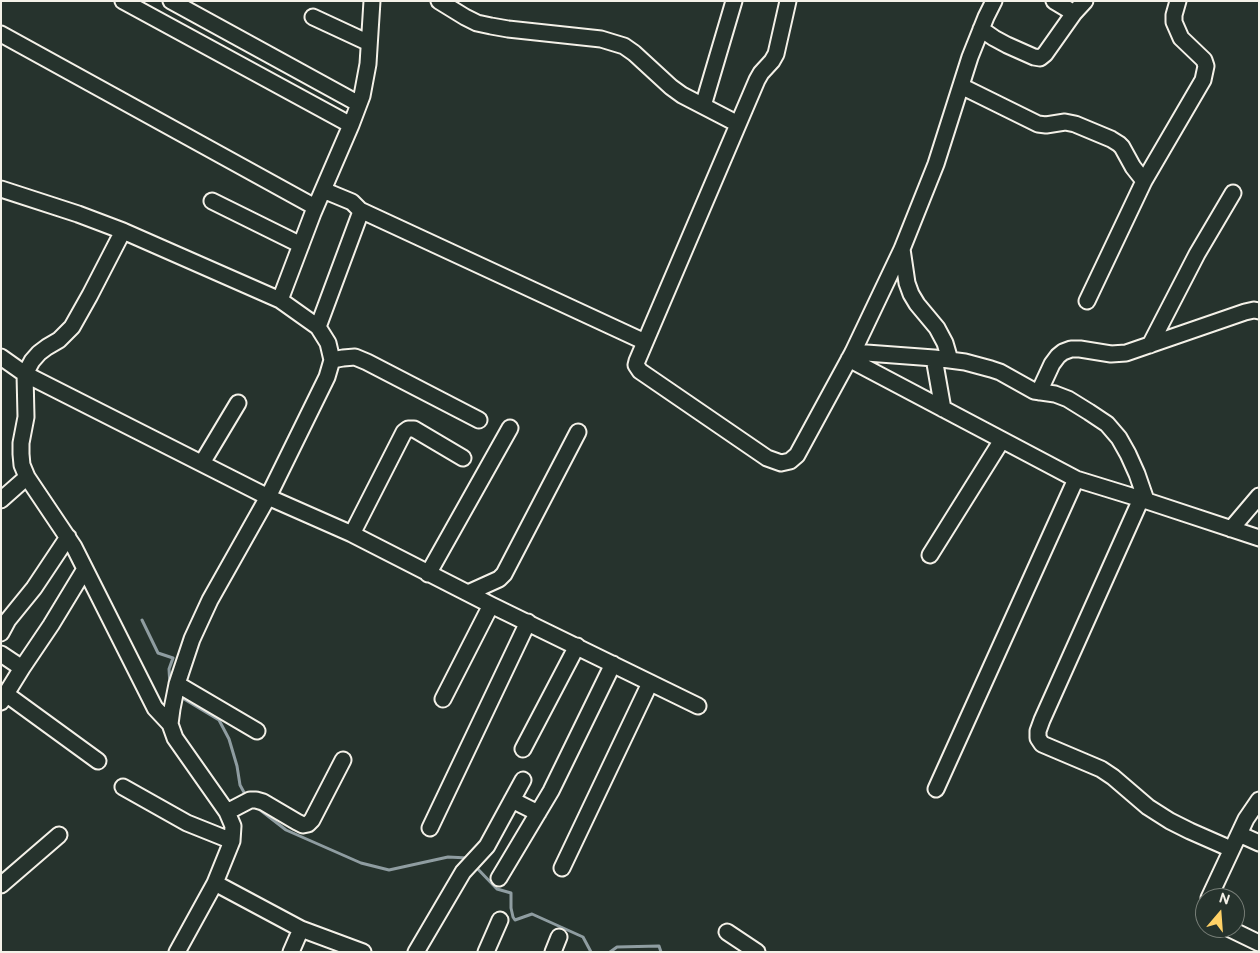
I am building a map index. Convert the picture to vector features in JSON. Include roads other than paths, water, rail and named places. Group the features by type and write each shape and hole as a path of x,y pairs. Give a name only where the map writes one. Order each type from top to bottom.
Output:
{"street":[{"path":"123,1 351,125"},
{"path":"171,1 359,104"},
{"path":"280,300 315,207 362,96 368,64 372,1"},
{"path":"439,1 477,23 508,29 601,39 624,46 682,95 738,124"},
{"path":"703,106 734,1"},
{"path":"788,1 776,54 757,80 636,365 640,371 767,458 781,463 790,461 797,455 851,356 902,249 936,164 970,57 994,1"},
{"path":"1054,1 1074,13"},
{"path":"981,29 1007,45 1040,58 1045,54 1084,1"},
{"path":"1087,301 1144,181 1203,80 1206,66 1204,60 1181,38 1176,29 1174,15 1178,1"},
{"path":"313,17 369,43"},
{"path":"1,34 315,207"},
{"path":"961,86 1038,124 1046,125 1065,122 1075,124 1116,142 1122,147 1133,168 1144,181"},
{"path":"1,189 124,231 280,300 318,327 328,343 332,360 327,377 268,497 201,618 192,639 177,688 171,717 175,738 228,812 233,826 232,841 215,882 177,952"},
{"path":"323,190 352,202 360,210 645,342"},
{"path":"1150,345 1207,236 1233,193"},
{"path":"212,201 301,244"},
{"path":"318,327 360,210"},
{"path":"124,231 72,326 58,340 39,353 25,374 26,417 20,448 22,465 27,477 68,538 155,708 171,717"},
{"path":"902,249 911,294 937,328 945,343 950,360"},
{"path":"1039,392 1052,364 1063,352 1071,349 1119,354 1249,310 1259,311"},
{"path":"851,356 934,358 991,368 1026,387 1068,399 1107,424 1119,438 1137,474 1143,500 1042,720 1038,731 1038,738 1042,744 1101,768 1148,807 1170,821 1190,832 1231,849"},
{"path":"851,356 943,409 1076,480 1259,538"},
{"path":"1,357 25,374 268,497 352,534 490,605 698,706"},
{"path":"332,360 355,357 479,420"},
{"path":"934,358 943,409"},
{"path":"202,463 238,403"},
{"path":"428,574 510,428"},
{"path":"352,534 404,432 408,429 414,429 462,458"},
{"path":"468,593 499,579 504,574 578,432"},
{"path":"930,555 1002,440"},
{"path":"1,500 27,477"},
{"path":"936,789 1076,480"},
{"path":"1231,529 1259,496"},
{"path":"1,633 8,620 34,588 68,538"},
{"path":"84,569 4,698 98,761"},
{"path":"443,699 490,605"},
{"path":"430,828 528,622"},
{"path":"523,750 577,646"},
{"path":"1,654 22,668"},
{"path":"500,878 551,791 613,664"},
{"path":"562,868 650,682"},
{"path":"177,688 258,731"},
{"path":"228,812 246,802 256,800 263,802 303,825 308,824 312,820 343,760"},
{"path":"416,952 471,863 486,846 523,780"},
{"path":"123,787 187,823 232,841"},
{"path":"512,800 538,813"},
{"path":"1213,888 1246,819 1259,800"},
{"path":"1239,834 1259,842"},
{"path":"1,885 59,835"},
{"path":"215,882 301,929 363,952"},
{"path":"486,952 500,920"},
{"path":"291,952 301,929"},
{"path":"727,932 756,952"},
{"path":"1245,936 1259,943"},
{"path":"553,952 559,937"}],"waterway":[{"path":"142,620 158,653 173,658 169,669 170,686"},
{"path":"179,696 219,720 229,739 237,766 240,785 246,796"},
{"path":"255,806 286,830 361,863 389,870 448,857 469,859"},
{"path":"474,865 497,889 511,893 511,908 515,920 532,914 583,937 591,952"},
{"path":"610,952 617,947 659,946 661,952"}]}
